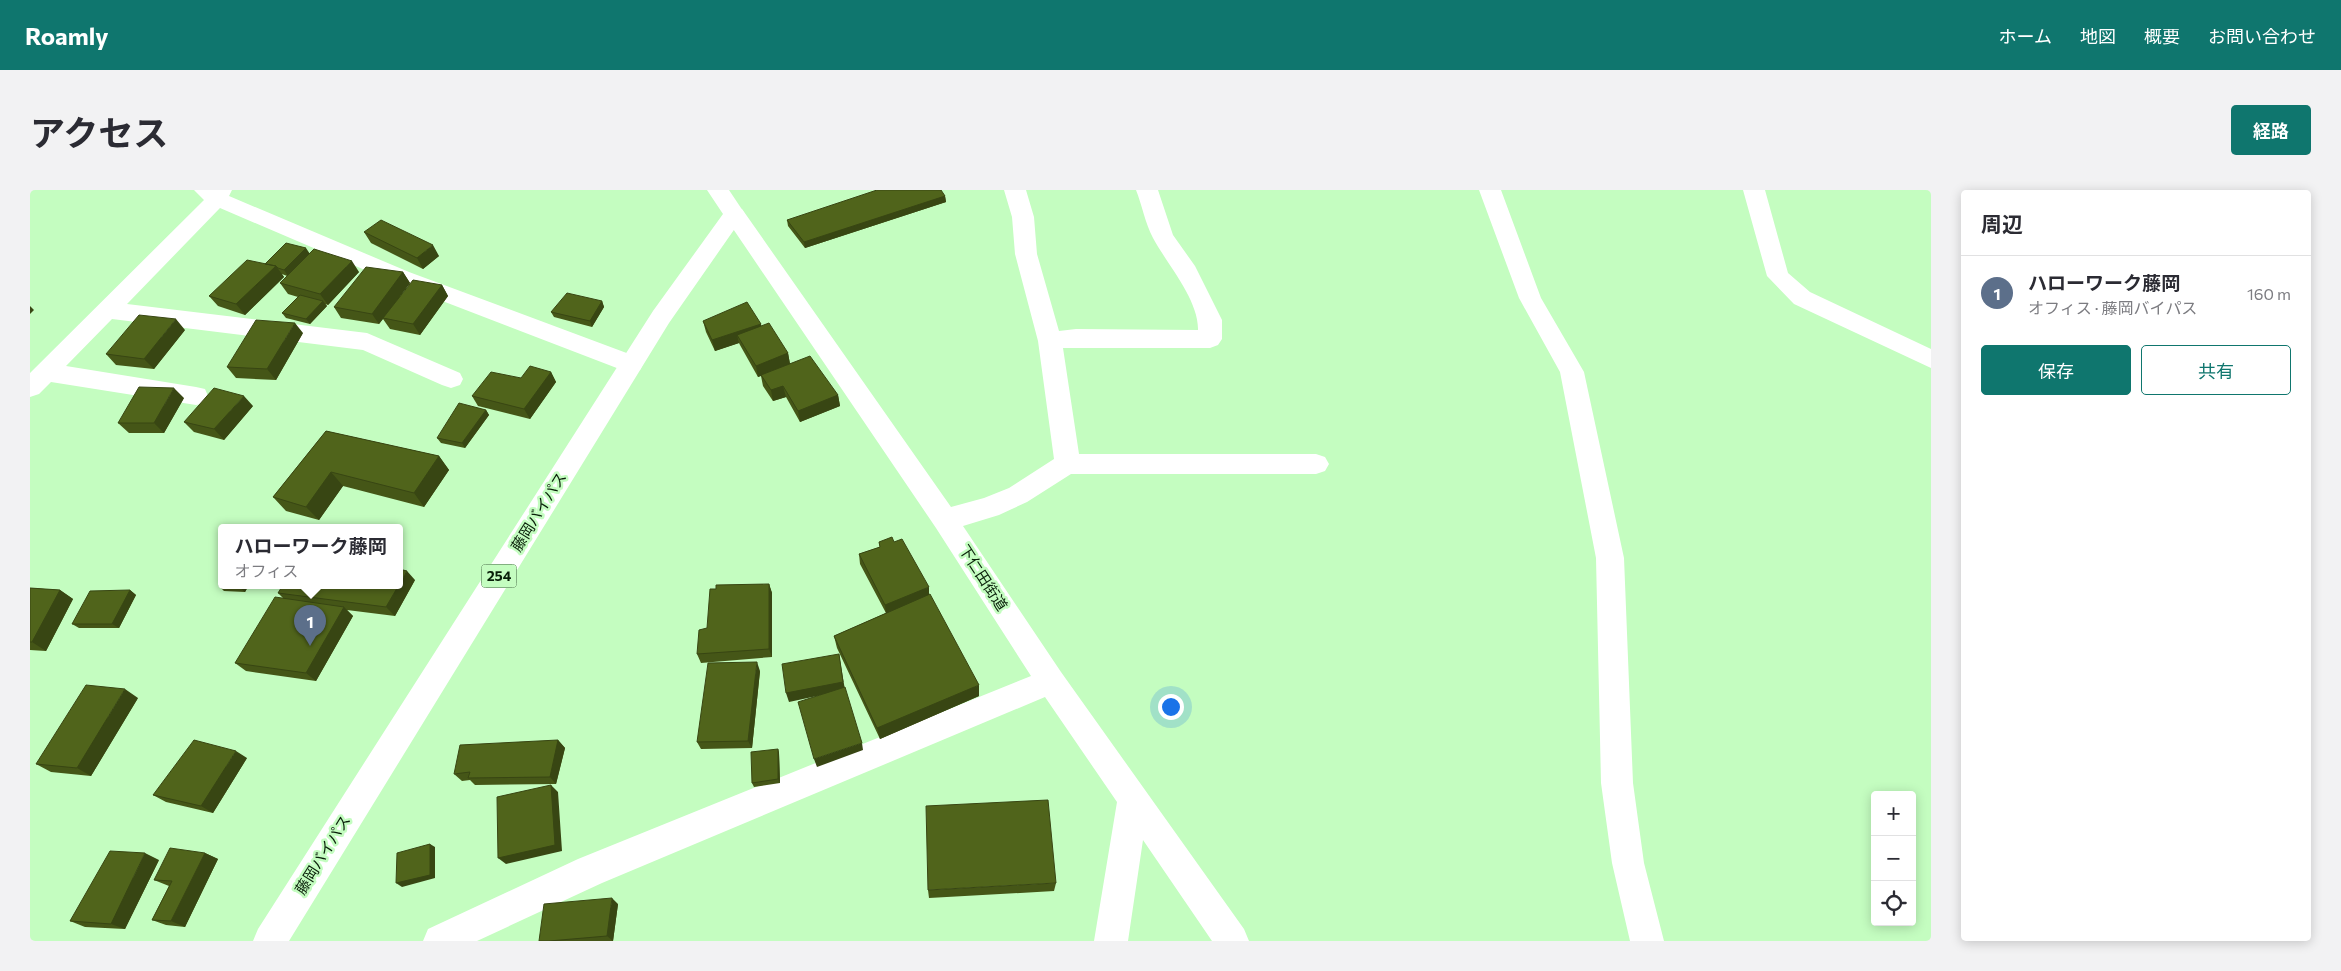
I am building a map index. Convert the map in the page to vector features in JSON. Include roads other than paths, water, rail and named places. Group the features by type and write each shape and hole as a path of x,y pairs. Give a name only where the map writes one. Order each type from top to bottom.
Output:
{"main road":[{"name":"下仁田街道","path":"718,190 945,520 1133,801 1232,941"},
{"path":"1015,190 1023,217 1026,254 1050,341 1066,445 1067,464"},
{"path":"1050,341 1076,338 1210,338 1210,320 1184,266 1163,236 1147,190"},
{"path":"1490,190 1530,298 1572,372 1574,381 1610,558 1618,783 1628,863 1647,941"},
{"path":"1754,190 1778,276 1802,298 1931,359"},
{"path":"38,380 107,310 214,193 401,276 631,364"},
{"name":"藤岡バイパス","path":"270,941 631,364 661,317 734,214"},
{"path":"107,310 367,342 451,379"},
{"path":"38,380 196,396"},
{"path":"945,520 990,507 1018,495 1067,464 1316,464"},
{"path":"440,941 590,871 1051,681"},
{"path":"1111,941 1133,801"}],"place":[{"name":"ハローワーク藤岡","path":"310,646"}]}
